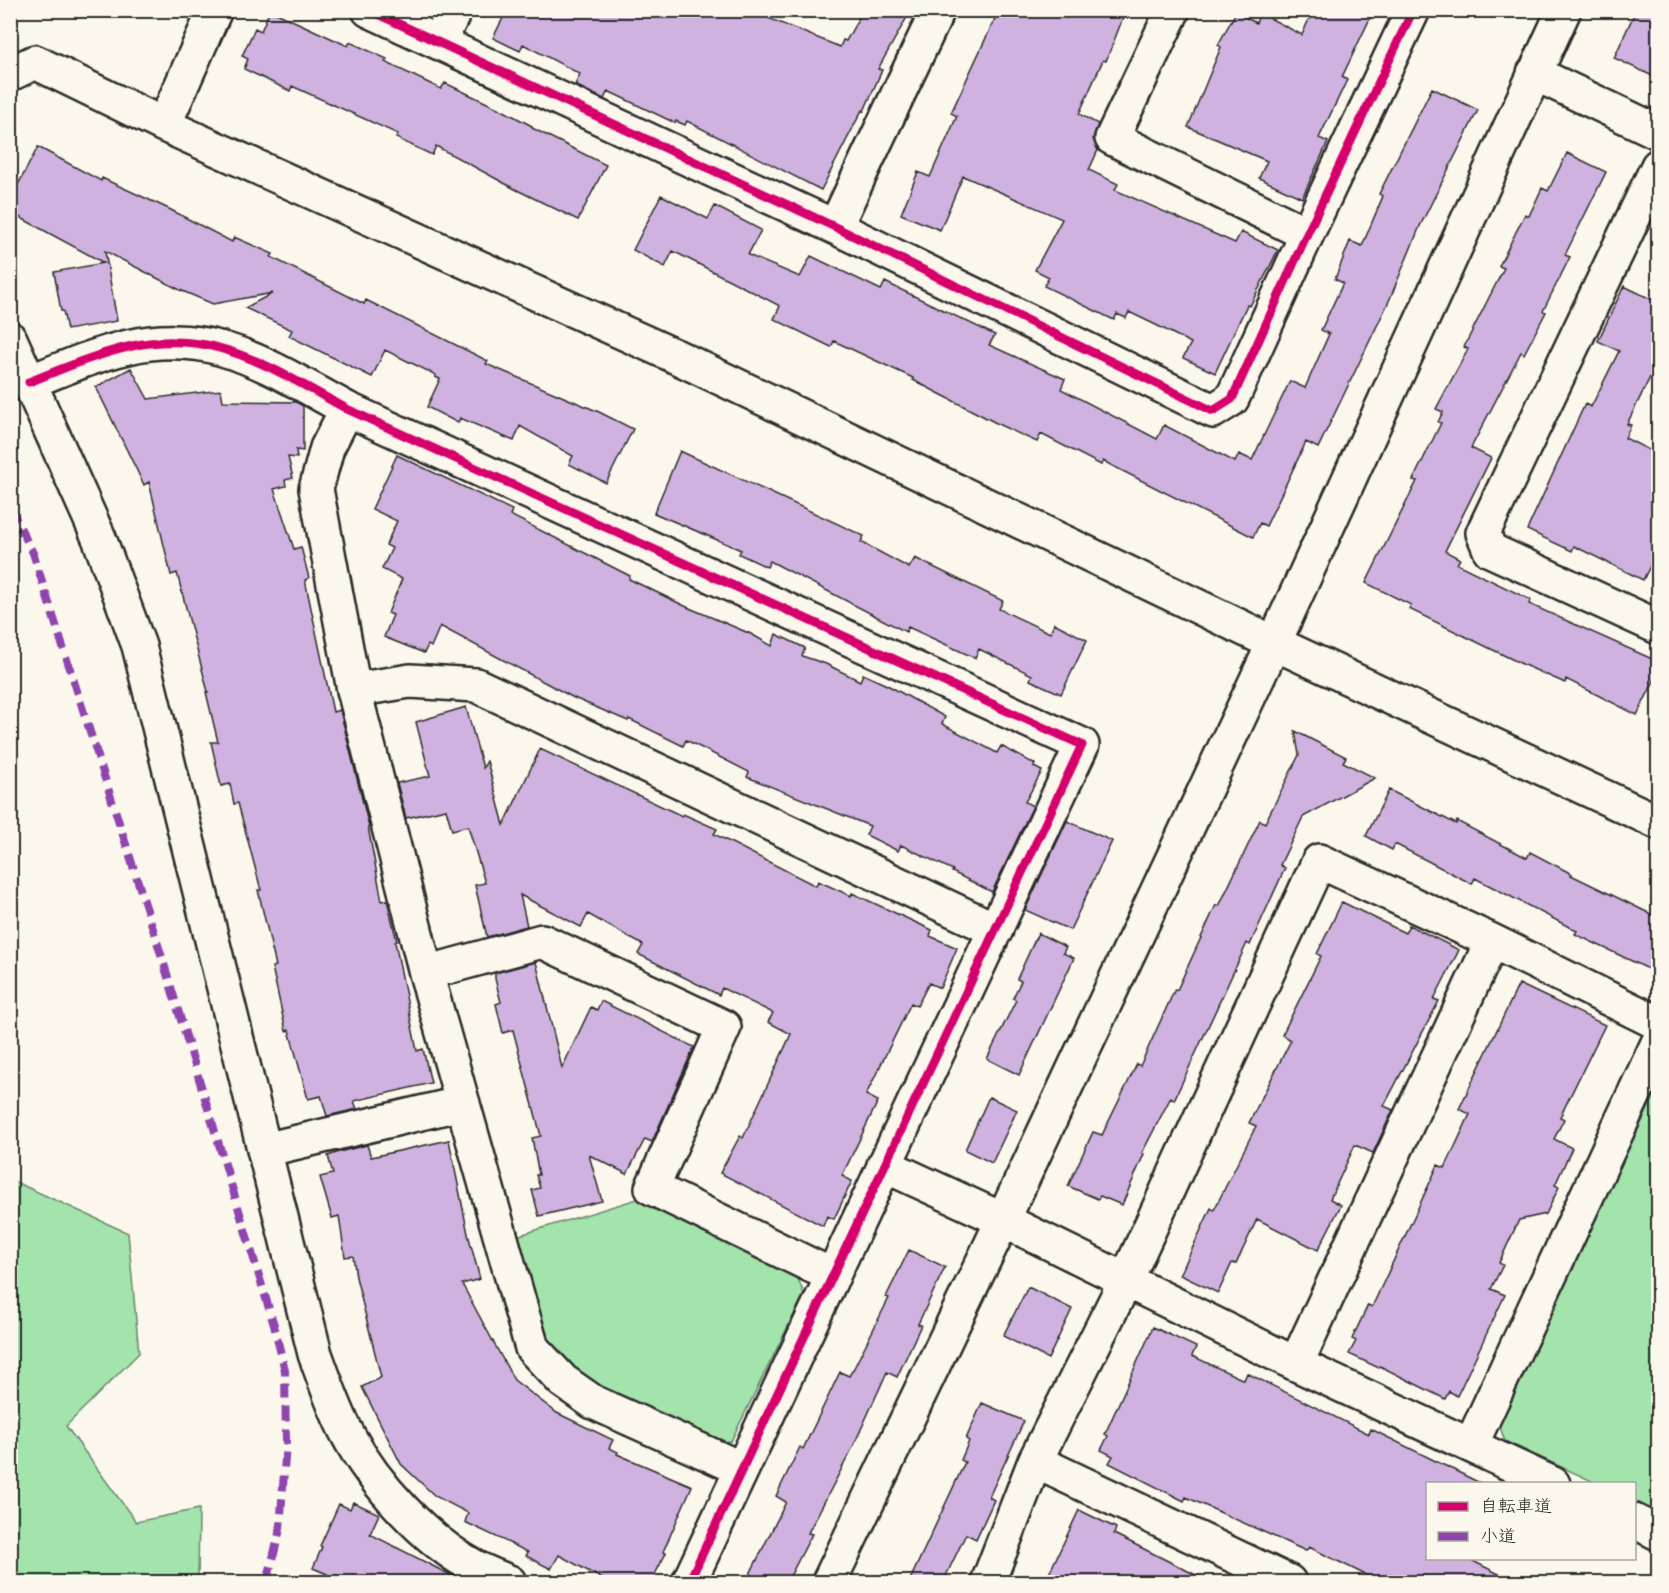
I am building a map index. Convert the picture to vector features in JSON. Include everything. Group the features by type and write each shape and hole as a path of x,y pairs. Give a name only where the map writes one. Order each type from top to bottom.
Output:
{"street":[{"path":"164,125 215,10"},
{"path":"369,10 835,227 1213,411 1232,399 1413,10"},
{"path":"439,42 455,10"},
{"path":"835,227 938,10"},
{"path":"1173,10 1112,138 1307,234"},
{"path":"829,1582 1003,1220 1274,643 1564,10"},
{"path":"23,68 164,125 675,356 1274,643 1659,822"},
{"path":"1534,74 1659,132"},
{"path":"1659,166 1483,533 1490,550 1659,627"},
{"path":"10,339 99,538 139,646 315,1354 331,1399 348,1436 374,1477 404,1512 470,1574 509,1582"},
{"path":"29,382 130,346 175,342 219,348 262,364 347,409 1082,745 689,1582"},
{"path":"347,409 327,448 316,489 354,690 426,973 532,1348 563,1382 593,1402 742,1469"},
{"path":"354,690 410,681 476,686 996,930"},
{"path":"988,1582 1035,1461 1126,1280 1319,861 1492,941 1659,1023"},
{"path":"426,973 542,941 724,1026 652,1188 834,1276"},
{"path":"1296,1364 1492,941"},
{"path":"1471,1445 1659,1043"},
{"path":"264,1150 463,1103"},
{"path":"884,1165 1003,1220 1296,1364 1549,1482"},
{"path":"1035,1461 1289,1582"},
{"path":"1636,1522 1659,1533"}],"green space":[{"path":"1658,1089 1658,1512 1636,1501 1636,1482 1594,1482 1505,1441 1499,1425 1612,1175 1632,1142"},
{"path":"11,1180 128,1233 139,1353 66,1426 136,1522 199,1509 198,1582 11,1582"},
{"path":"637,1199 797,1276 804,1294 731,1441 718,1443 592,1387 539,1337 510,1238"}],"building":[{"path":"270,10 348,46 350,42 387,59 385,62 441,89 445,83 504,111 532,128 606,165 578,220 436,146 432,155 396,138 398,134 292,86 290,91 244,69 248,59 242,56 255,28 261,31"},
{"path":"507,10 748,10 840,47 843,40 846,41 863,10 911,10 878,69 882,70 864,111 862,110 821,190 687,121 685,125 676,121 675,123 608,91 604,99 575,85 580,74 523,44 520,51 493,38"},
{"path":"999,10 1126,10 1106,61 1103,60 1079,114 1098,124 1093,139 1098,150 1089,170 1118,184 1115,190 1235,243 1241,232 1278,250 1250,306 1247,305 1215,373 1183,358 1191,343 1160,327 1129,312 1126,318 1117,314 1114,320 1044,286 1049,277 1035,270 1062,219 963,176 940,230 901,214 918,172 930,177 957,116 951,113"},
{"path":"1313,10 1374,10 1342,77 1347,80 1319,138 1328,142 1302,198 1259,178 1267,161 1188,127 1221,47 1218,45 1236,12 1256,23 1260,13 1302,35"},
{"path":"1636,10 1659,10 1659,79 1614,58"},
{"path":"1432,88 1478,110 1420,226 1389,301 1318,448 1306,442 1266,526 1260,523 1253,537 1103,461 1101,465 1041,434 1037,442 1002,426 913,378 834,341 831,347 774,319 780,306 673,251 665,267 633,250 661,195 708,219 715,206 761,230 748,255 800,277 811,256 881,290 885,282 995,335 989,345 1065,379 1061,389 1157,439 1164,425 1235,462 1239,454 1252,460 1290,381 1305,388 1329,334 1321,330 1343,283 1335,279 1350,241 1362,246 1383,196 1379,194"},
{"path":"38,147 101,181 102,178 169,209 232,242 234,237 273,254 271,257 364,304 366,300 488,361 486,364 633,429 606,483 569,464 573,456 520,426 514,441 460,418 458,423 427,407 440,379 385,350 372,377 289,336 292,330 245,308 273,293 213,304 180,290 105,251 117,321 67,330 54,272 104,263 10,212 10,200"},
{"path":"1567,153 1606,172 1565,255 1570,257 1543,311 1546,312 1524,354 1521,352 1471,448 1491,458 1445,551 1460,559 1457,564 1531,600 1529,604 1659,662 1659,671 1637,715 1566,679 1565,683 1524,665 1409,609 1411,605 1366,583 1417,481 1413,480 1441,423 1438,422 1443,412 1436,409 1468,349 1464,347 1504,268 1499,266 1525,214 1529,216 1542,188 1548,191"},
{"path":"1624,286 1659,303 1659,359 1627,424 1631,425 1625,438 1659,455 1659,548 1643,580 1574,546 1572,551 1527,530 1585,404 1591,407 1619,351 1598,341"},
{"path":"131,368 148,399 221,390 223,401 296,402 303,406 303,451 296,450 297,458 288,457 293,478 285,480 286,486 274,489 294,549 301,547 309,578 305,580 333,712 340,710 369,827 382,901 387,900 397,941 395,942 417,1051 423,1049 431,1083 354,1101 357,1109 327,1116 321,1096 308,1099 289,1030 286,1031 272,967 276,966 258,890 261,890 238,803 234,804 230,784 221,786 211,742 218,742 206,692 208,692 177,573 171,575 149,482 144,485 96,387"},
{"path":"680,451 864,536 861,542 909,568 915,558 1003,601 999,609 1050,633 1054,623 1087,640 1061,694 1030,680 1032,675 979,649 975,658 908,627 906,632 770,561 767,567 739,554 741,550 654,513"},
{"path":"397,455 512,510 510,515 630,576 629,579 751,634 772,646 776,634 805,648 802,656 826,664 860,681 863,674 889,686 945,717 942,724 997,753 1001,746 1035,764 1034,767 1042,771 1025,802 1033,806 992,892 901,845 898,851 866,835 870,826 747,777 749,772 686,740 683,746 629,719 628,721 574,698 440,626 431,647 428,645 424,653 384,637 393,615 388,613 402,579 382,569 392,548 386,545 397,521 372,509"},
{"path":"466,707 483,768 487,761 504,825 540,749 682,816 683,814 717,829 714,834 816,886 818,881 851,896 852,893 932,930 930,936 957,948 940,988 929,983 917,1006 911,1003 866,1095 878,1101 842,1176 852,1181 834,1219 827,1216 823,1226 720,1173 740,1136 743,1138 791,1034 768,1022 773,1013 722,988 719,995 638,954 643,945 588,914 581,927 520,895 527,926 487,937 475,885 485,883 468,826 452,830 446,809 406,818 397,783 430,776 416,722"},
{"path":"1295,731 1346,757 1343,762 1375,778 1303,817 1280,865 1285,868 1250,945 1247,943 1174,1100 1171,1097 1142,1153 1144,1154 1122,1205 1100,1196 1098,1199 1068,1186 1093,1132 1102,1135 1137,1064 1140,1066 1216,905 1219,906 1260,820 1265,823 1299,755"},
{"path":"1389,790 1456,824 1457,821 1527,858 1530,852 1571,875 1659,918 1659,974 1575,934 1577,931 1475,878 1472,884 1395,844 1392,850 1366,836"},
{"path":"1067,821 1112,841 1070,930 1025,910"},
{"path":"1342,902 1405,933 1409,925 1459,950 1434,999 1439,1001 1384,1106 1393,1110 1373,1153 1355,1145 1330,1199 1341,1205 1318,1250 1257,1219 1236,1264 1232,1263 1218,1293 1180,1275 1211,1208 1214,1210 1256,1126 1249,1123 1291,1040 1282,1035 1321,956 1317,954"},
{"path":"1038,933 1066,947 1063,953 1074,958 1019,1075 987,1059 1016,1000 1013,998 1021,981 1017,979"},
{"path":"536,962 562,1068 591,1007 597,1010 601,1001 694,1047 652,1142 645,1139 627,1174 589,1155 602,1201 539,1216 532,1190 540,1188 536,1175 539,1175 532,1138 541,1136 513,1030 503,1033 496,1004 501,1002 495,979 495,973"},
{"path":"1519,984 1605,1025 1560,1117 1564,1119 1554,1139 1572,1148 1555,1185 1559,1187 1546,1214 1519,1220 1499,1263 1503,1265 1491,1289 1505,1295 1457,1396 1449,1391 1445,1399 1380,1366 1379,1368 1349,1354 1356,1341 1352,1339 1368,1305 1372,1307 1438,1165 1445,1168 1470,1114 1459,1109"},
{"path":"989,1097 1017,1110 992,1163 965,1150"},
{"path":"449,1140 468,1234 480,1279 462,1284 514,1380 557,1413 613,1440 609,1448 618,1452 617,1454 692,1486 663,1552 666,1553 651,1582 608,1582 559,1555 551,1569 526,1556 528,1552 465,1522 468,1513 435,1496 401,1464 362,1387 381,1377 356,1277 353,1256 345,1257 339,1216 332,1218 320,1177 333,1174 328,1156 339,1152 367,1145 371,1157"},
{"path":"909,1250 945,1267 918,1324 921,1325 897,1377 887,1372 853,1447 808,1533 812,1534 787,1582 746,1582 786,1502 776,1496 800,1447 803,1449 840,1372 849,1376 854,1368 889,1298 886,1297"},
{"path":"1028,1287 1072,1309 1048,1359 1003,1336"},
{"path":"1153,1327 1196,1347 1192,1356 1244,1380 1247,1373 1369,1434 1371,1429 1478,1482 1426,1482 1426,1560 1471,1560 1515,1582 1380,1582 1309,1547 1306,1551 1186,1497 1184,1501 1109,1463 1113,1456 1101,1450 1108,1436 1105,1434"},
{"path":"982,1403 1024,1421 989,1497 994,1500 976,1539 966,1534 943,1582 909,1582 965,1462 961,1460 969,1441 966,1439"},
{"path":"353,1502 379,1514 370,1534 464,1582 323,1582 327,1574 313,1568 322,1547 320,1546 339,1504 350,1509"},
{"path":"1079,1510 1116,1528 1114,1534 1210,1582 1045,1582"}],"marked path":[{"path":"10,507 33,553 160,951 274,1325 285,1371 286,1443 280,1529 267,1582"}],"cycle path":[{"path":"369,10 835,227 1213,411 1232,399 1413,10"},
{"path":"29,382 103,354 150,343 197,343 236,353 284,375 347,409 1082,745 689,1582"}]}
